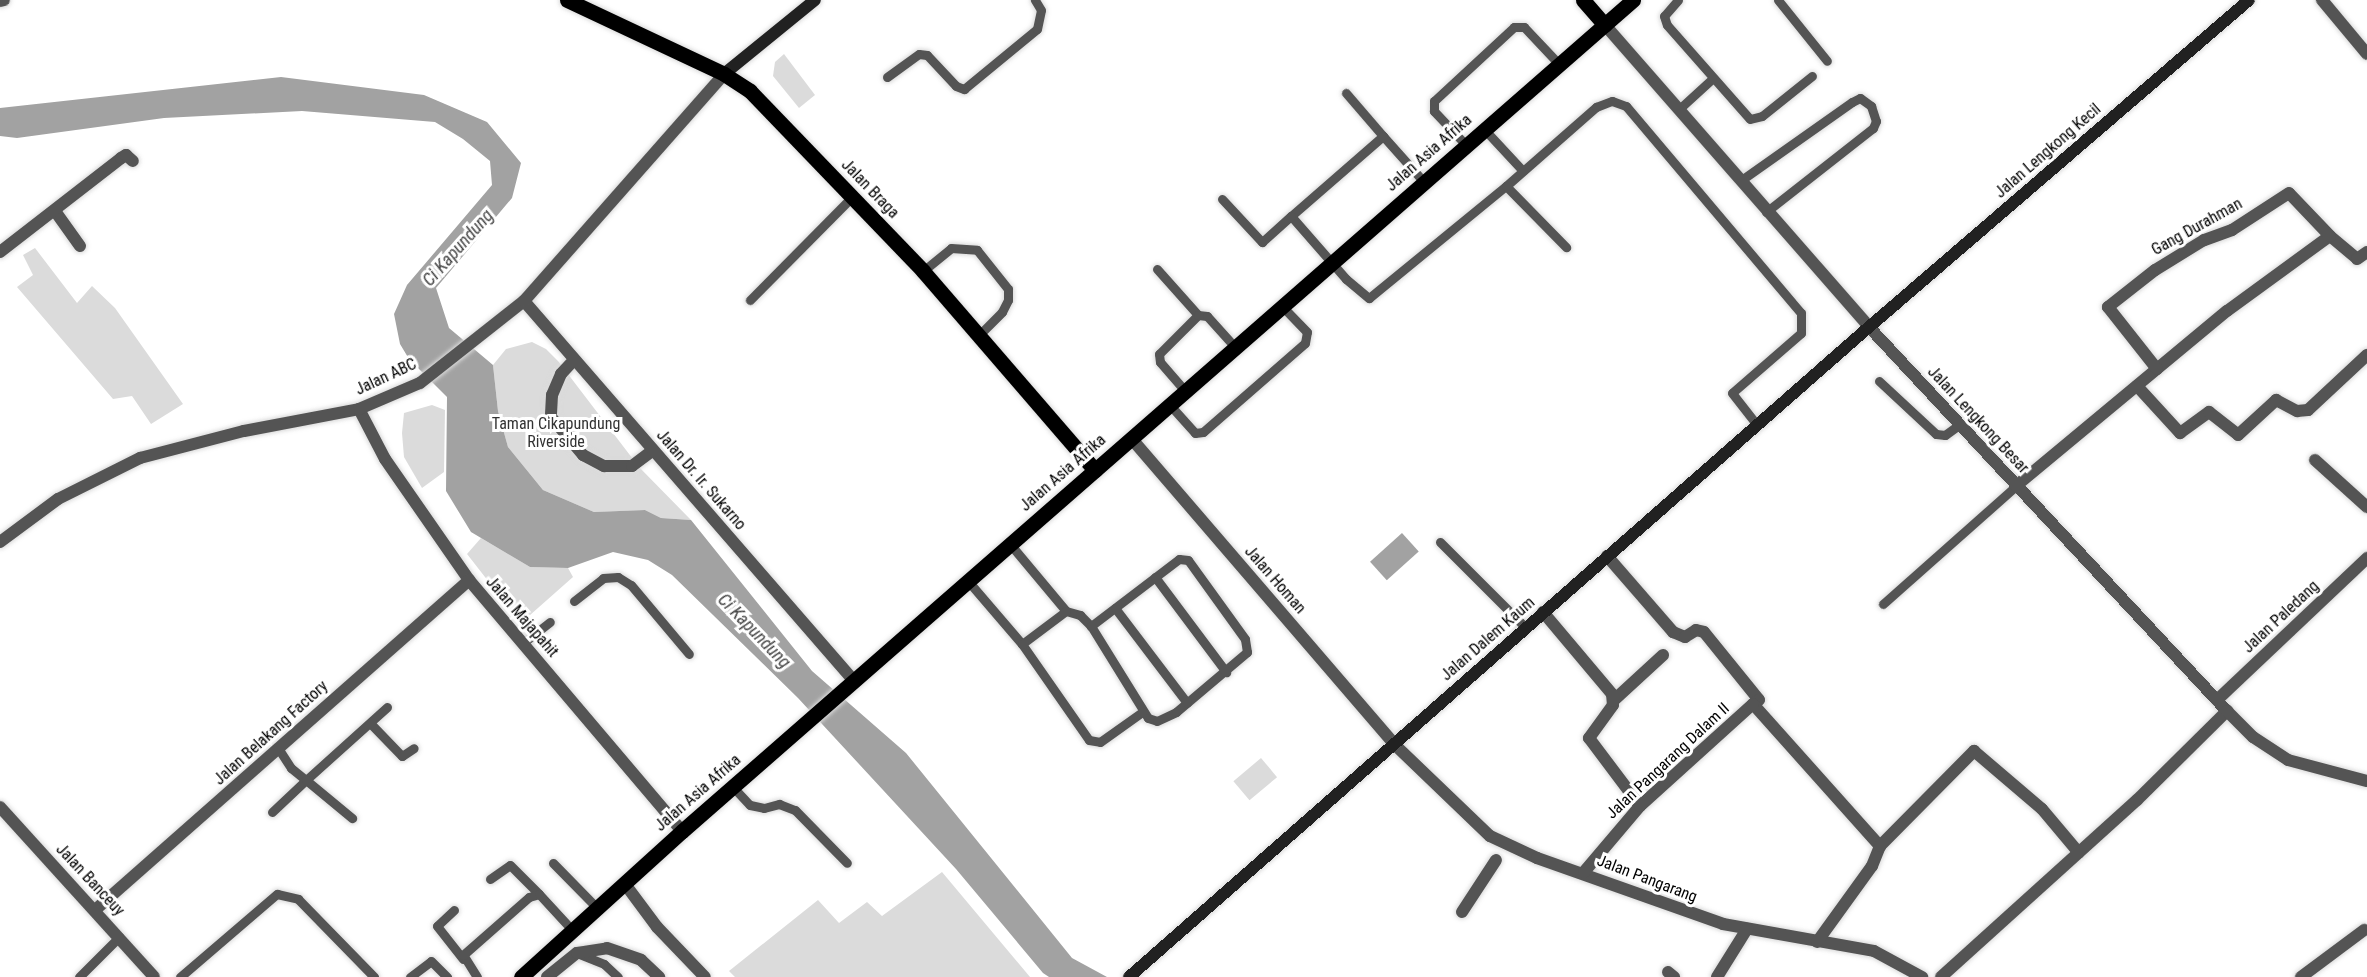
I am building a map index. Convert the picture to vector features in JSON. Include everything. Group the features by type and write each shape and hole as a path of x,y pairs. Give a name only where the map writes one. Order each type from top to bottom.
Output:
{"main road":[{"name":"Jalan Braga","path":"567,0 724,74 750,90 923,271 1095,470"},
{"path":"724,74 815,0"},
{"path":"1583,0 1605,25"},
{"name":"Jalan Asia Afrika","path":"521,977 732,786 1633,0"},
{"name":"Jalan Lengkong Kecil","path":"1869,327 2249,0"},
{"name":"Jalan Dalem Kaum","path":"1129,977 1869,327"}],"street":[{"path":"2322,0 2367,54"},
{"name":"Jalan Lengkong Besar","path":"1605,25 1766,212 1869,327 2253,737 2288,760 2367,781"},
{"name":"Jalan ABC","path":"0,542 58,499 140,458 244,431 359,409 420,383 524,301 724,74"},
{"path":"0,252 126,155 133,161"},
{"name":"Gang Durahman","path":"2157,369 2108,310 2139,281 2289,193 2328,237"},
{"path":"55,211 80,246"},
{"path":"2016,486 2157,369 2328,237 2357,259 2367,252"},
{"name":"Jalan Dr. Ir. Sukarno","path":"524,301 854,681"},
{"path":"2136,386 2180,433 2209,412 2238,435 2276,400 2297,411 2308,410 2367,355"},
{"path":"574,360 561,374 552,395 551,417 583,455 604,466 632,466 653,450"},
{"name":"Jalan Majapahit","path":"359,409 386,459 469,580 682,831"},
{"name":"Jalan Homan","path":"1131,438 1394,744"},
{"path":"2315,460 2367,507"},
{"path":"1608,556 1673,632 1685,637 1696,630 1704,632 1759,699 1753,704 1880,846"},
{"name":"Jalan Paledang","path":"2217,700 2367,558"},
{"name":"Jalan Belakang Factory","path":"95,910 469,580"},
{"path":"1543,612 1612,694 1613,701"},
{"path":"1640,806 1589,738 1613,701 1663,655"},
{"name":"Jalan Pangarang Dalam II","path":"1584,872 1640,806 1753,704"},
{"path":"1941,977 2079,853 2227,711"},
{"name":"Jalan Pangarang","path":"1394,744 1490,836 1537,858 1584,872 1694,915 1747,929 1874,951 1922,977"},
{"path":"1817,942 1872,866 1880,846 1974,751 2042,809 2079,853"},
{"name":"Jalan Banceuy","path":"0,807 154,977"},
{"path":"1462,912 1496,860"},
{"path":"624,884 657,927 705,977"},
{"path":"1717,977 1747,929"},
{"path":"2301,977 2364,930"},
{"path":"548,977 577,953 608,948 641,960 658,977"}],"lane":[{"path":"887,77 919,54 927,55 956,86 964,89 1037,29 1041,10 1035,0"},
{"path":"1678,0 1664,16 1667,25 1712,79 1750,118 1762,116 1812,76"},
{"path":"1778,0 1827,61"},
{"path":"1466,145 1434,111 1434,101 1514,27 1524,27 1559,64"},
{"path":"1678,111 1712,79"},
{"path":"1346,93 1424,182"},
{"path":"1740,181 1852,102 1860,98 1871,106 1876,121 1873,128 1766,212"},
{"path":"1291,216 1332,262 1369,298 1506,186 1596,106 1612,101 1626,106 1801,313 1801,333 1732,393 1756,425"},
{"path":"1484,129 1523,171"},
{"path":"1222,200 1262,242 1383,136"},
{"path":"1506,186 1566,247"},
{"path":"750,300 853,196"},
{"path":"923,271 951,248 977,250 1008,289 1008,300 1002,312 979,336"},
{"path":"1157,269 1198,315 1207,316 1235,347"},
{"path":"1169,404 1195,433 1203,432 1305,343 1307,332 1282,306"},
{"path":"1185,391 1160,362 1159,354 1198,315"},
{"path":"1879,381 1936,434 1945,435 1959,425"},
{"path":"1883,604 2016,486"},
{"path":"1440,542 1526,628"},
{"path":"1010,544 1066,610 1080,615 1091,626 1142,712 1157,721 1187,703 1226,672 1247,652 1248,646 1197,568 1188,560 1179,559 1091,626"},
{"path":"574,601 603,579 618,577 631,585 689,654"},
{"path":"1155,577 1226,672"},
{"path":"968,581 1022,644 1094,743 1142,712"},
{"path":"1115,608 1187,703"},
{"path":"1022,644 1066,610"},
{"path":"524,643 550,622"},
{"path":"272,812 387,707"},
{"path":"370,723 402,756 414,748"},
{"path":"278,748 291,768 352,818"},
{"path":"732,786 750,805 764,808 779,804 795,810 847,863"},
{"path":"553,863 598,909"},
{"path":"490,879 510,865 573,931"},
{"path":"180,977 277,894 298,899 374,977"},
{"path":"463,959 466,951 520,904 539,894"},
{"path":"454,910 437,926 477,977"},
{"path":"79,977 119,936"},
{"path":"577,953 604,964 618,977"},
{"path":"410,977 431,961 447,977"}],"green space":[{"path":"784,54 815,95 799,108 773,76 775,62"},
{"path":"35,248 77,303 92,286 115,308 183,404 151,424 132,396 113,399 17,287 33,275 23,255"},
{"name":"Taman Cikapundung Riverside","path":"532,342 546,349 558,361 639,467 691,520 661,518 645,510 594,512 543,490 508,447 498,411 493,365 506,349"},
{"path":"432,405 445,410 444,472 422,488 404,457 402,433 404,413"},
{"path":"481,538 530,567 568,568 573,577 521,623 467,554"},
{"path":"1261,758 1277,777 1249,800 1233,781"},
{"path":"942,872 1030,977 735,977 729,971 818,900 839,923 867,902 882,916"}],"water":[{"name":"Ci Kapundung","path":"281,77 424,95 487,122 521,163 512,198 436,288 449,328 493,365 498,411 508,447 543,490 594,512 645,510 661,518 691,520 812,671 906,753 1072,958 1107,977 1049,977 1043,973 956,869 798,698 672,575 648,560 613,552 568,568 530,567 471,532 446,491 447,397 409,359 400,344 394,314 407,285 492,185 490,161 463,139 435,122 302,111 164,118 17,138 0,136 0,108"},
{"path":"1402,533 1419,552 1387,580 1370,562"}]}
